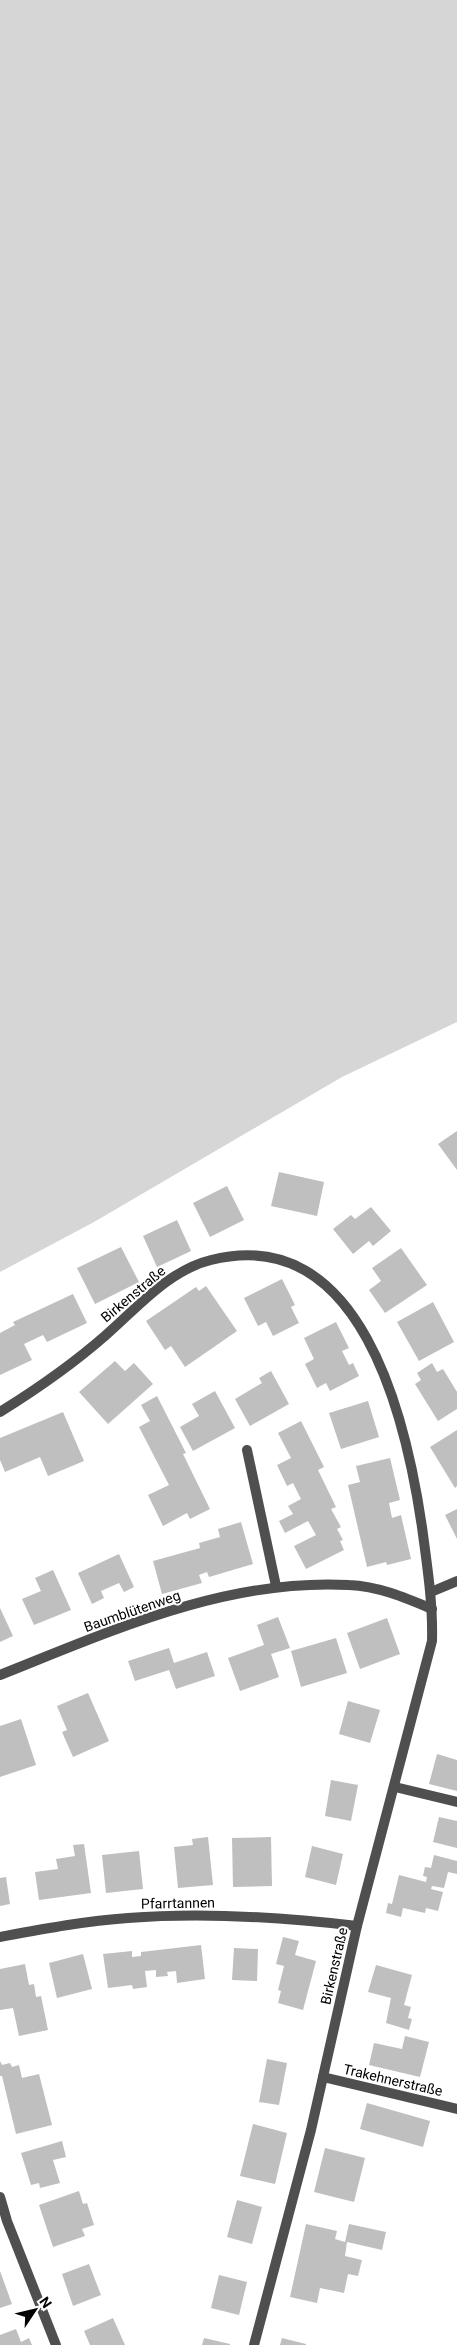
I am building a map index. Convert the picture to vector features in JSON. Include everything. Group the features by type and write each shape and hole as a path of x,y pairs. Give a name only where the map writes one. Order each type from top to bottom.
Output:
{"street":[{"name":"Birkenstraße","path":"0,1412 68,1365 177,1275 210,1260 242,1256 277,1258 313,1275 320,1281 346,1306 373,1346 393,1394 416,1488 432,1609 432,1641 396,1787 357,1926 323,2077 254,2345"},
{"path":"247,1450 276,1586"},
{"path":"430,1592 457,1581"},
{"name":"Baumblütenweg","path":"0,1675 159,1614 225,1596 276,1586 350,1585 376,1589 407,1598 432,1609"},
{"path":"396,1787 457,1802"},
{"name":"Pfarrtannen","path":"0,1937 82,1923 128,1918 182,1916 258,1916 357,1926"},
{"name":"Trakehnerstraße","path":"323,2077 457,2109"},
{"path":"0,2197 10,2230 56,2345"}],"shaded area":[{"path":"0,0 457,0 457,1022 342,1077 94,1222 0,1272"}],"building":[{"path":"457,1131 457,1170 438,1144"},
{"path":"279,1172 324,1182 317,1216 271,1206"},
{"path":"227,1186 244,1220 210,1237 193,1203"},
{"path":"371,1207 391,1231 373,1246 369,1241 353,1254 333,1229 351,1215 355,1219"},
{"path":"177,1220 191,1251 157,1267 143,1236"},
{"path":"121,1247 139,1282 95,1304 77,1268"},
{"path":"401,1248 427,1285 385,1313 369,1290 381,1281 372,1268"},
{"path":"282,1279 295,1305 291,1307 299,1323 273,1336 266,1322 258,1326 244,1298"},
{"path":"206,1286 237,1331 185,1367 171,1346 165,1350 146,1321 196,1287 199,1291"},
{"path":"73,1294 87,1323 47,1342 43,1335 24,1344 32,1360 0,1375 0,1333 15,1325 13,1322"},
{"path":"433,1302 454,1342 419,1361 397,1322"},
{"path":"336,1322 349,1348 342,1351 349,1365 353,1363 359,1376 330,1391 326,1383 317,1388 305,1364 314,1359 304,1338"},
{"path":"115,1361 125,1371 134,1363 153,1384 108,1424 79,1392"},
{"path":"432,1363 437,1372 443,1369 457,1392 457,1409 438,1421 415,1384 421,1380 417,1373"},
{"path":"271,1371 289,1404 250,1426 235,1399 262,1383 259,1378"},
{"path":"215,1391 235,1428 193,1451 180,1427 199,1416 192,1404"},
{"path":"157,1396 186,1453 183,1454 210,1509 190,1519 187,1513 163,1526 148,1495 169,1485 139,1427 150,1421 141,1405"},
{"path":"368,1401 379,1437 341,1449 329,1413"},
{"path":"63,1412 84,1461 48,1476 40,1457 5,1472 0,1460 0,1438"},
{"path":"301,1421 324,1467 318,1470 336,1507 331,1509 341,1527 337,1529 343,1540 340,1541 344,1550 306,1569 294,1546 316,1535 308,1521 285,1533 279,1521 293,1514 288,1506 301,1499 293,1483 287,1486 277,1465 291,1458 278,1433"},
{"path":"457,1430 457,1486 455,1488 430,1447"},
{"path":"390,1458 400,1500 389,1503 392,1518 401,1515 411,1559 387,1565 386,1562 367,1567 348,1485 360,1482 356,1466"},
{"path":"457,1509 457,1539 445,1515"},
{"path":"241,1522 253,1564 209,1577 207,1572 199,1575 202,1583 162,1594 153,1561 200,1548 199,1543 220,1537 218,1529"},
{"path":"119,1554 134,1587 124,1592 119,1583 101,1591 104,1598 92,1604 78,1573"},
{"path":"53,1570 71,1610 34,1625 22,1599 41,1591 35,1578"},
{"path":"0,1608 13,1636 0,1642"},
{"path":"278,1617 290,1648 271,1654 279,1677 240,1691 228,1658 264,1645 257,1625"},
{"path":"387,1618 400,1654 360,1669 347,1633"},
{"path":"336,1638 347,1673 301,1687 291,1651"},
{"path":"169,1648 174,1663 207,1652 215,1676 176,1689 169,1670 135,1681 128,1661"},
{"path":"88,1693 109,1741 73,1757 62,1732 67,1730 57,1706"},
{"path":"348,1701 380,1710 370,1743 339,1734"},
{"path":"21,1719 36,1765 0,1777 0,1726"},
{"path":"437,1754 457,1760 457,1791 429,1784"},
{"path":"331,1780 358,1785 351,1821 325,1816"},
{"path":"439,1817 457,1821 457,1848 433,1842"},
{"path":"208,1837 213,1885 178,1888 174,1847 193,1845 192,1839"},
{"path":"271,1837 272,1886 233,1887 232,1838"},
{"path":"84,1844 91,1893 39,1900 35,1872 58,1869 56,1859 75,1856 73,1845"},
{"path":"312,1846 343,1854 336,1885 305,1877"},
{"path":"139,1851 143,1889 106,1893 102,1855"},
{"path":"434,1855 457,1861 457,1874 448,1872 444,1888 432,1886 431,1889 443,1892 438,1911 426,1908 425,1913 403,1908 401,1917 386,1913 388,1903 392,1904 399,1875 426,1882 427,1877 423,1876 425,1867 431,1868"},
{"path":"6,1877 10,1904 0,1906 0,1878"},
{"path":"283,1937 299,1941 295,1955 316,1961 303,2010 278,2003 281,1991 278,1990 284,1966 276,1964"},
{"path":"201,1945 205,1979 177,1983 176,1971 167,1972 168,1976 156,1977 156,1970 145,1971 147,1987 133,1989 132,1985 108,1988 103,1954 132,1951 132,1957 141,1956 141,1952"},
{"path":"234,1948 258,1949 257,1981 232,1980"},
{"path":"83,1954 92,1989 57,1998 49,1963"},
{"path":"25,1964 29,1985 34,1984 36,1997 41,1996 48,2030 19,2036 13,2008 0,2010 0,1969"},
{"path":"376,1965 412,1975 404,2005 411,2007 408,2018 412,2019 409,2030 386,2023 391,1998 368,1992"},
{"path":"405,2036 429,2042 420,2077 369,2065 374,2043 402,2049"},
{"path":"267,2059 287,2063 279,2105 259,2102"},
{"path":"0,2061 2,2065 10,2063 12,2067 19,2065 22,2078 39,2074 52,2125 16,2134 2,2076 0,2076"},
{"path":"367,2103 430,2121 423,2147 360,2129"},
{"path":"253,2124 287,2133 275,2184 240,2176"},
{"path":"62,2141 66,2157 53,2160 60,2183 40,2188 39,2183 31,2185 21,2153"},
{"path":"325,2148 365,2158 354,2202 314,2192"},
{"path":"79,2191 83,2204 87,2203 94,2225 82,2229 85,2236 53,2247 39,2205"},
{"path":"237,2200 262,2207 252,2244 227,2237"},
{"path":"306,2224 337,2231 335,2239 345,2242 349,2224 386,2232 382,2250 347,2242 345,2256 362,2260 358,2276 348,2274 344,2293 320,2288 317,2303 290,2297"},
{"path":"89,2264 101,2295 73,2306 62,2274"},
{"path":"0,2271 12,2304 0,2308"},
{"path":"219,2275 247,2282 239,2315 211,2308"},
{"path":"113,2318 125,2345 90,2345 84,2331"},
{"path":"16,2329 21,2342 29,2338 32,2345 0,2345 0,2335"},
{"path":"204,2338 230,2344 230,2345 202,2345"},
{"path":"282,2338 306,2344 306,2345 280,2345"}]}
